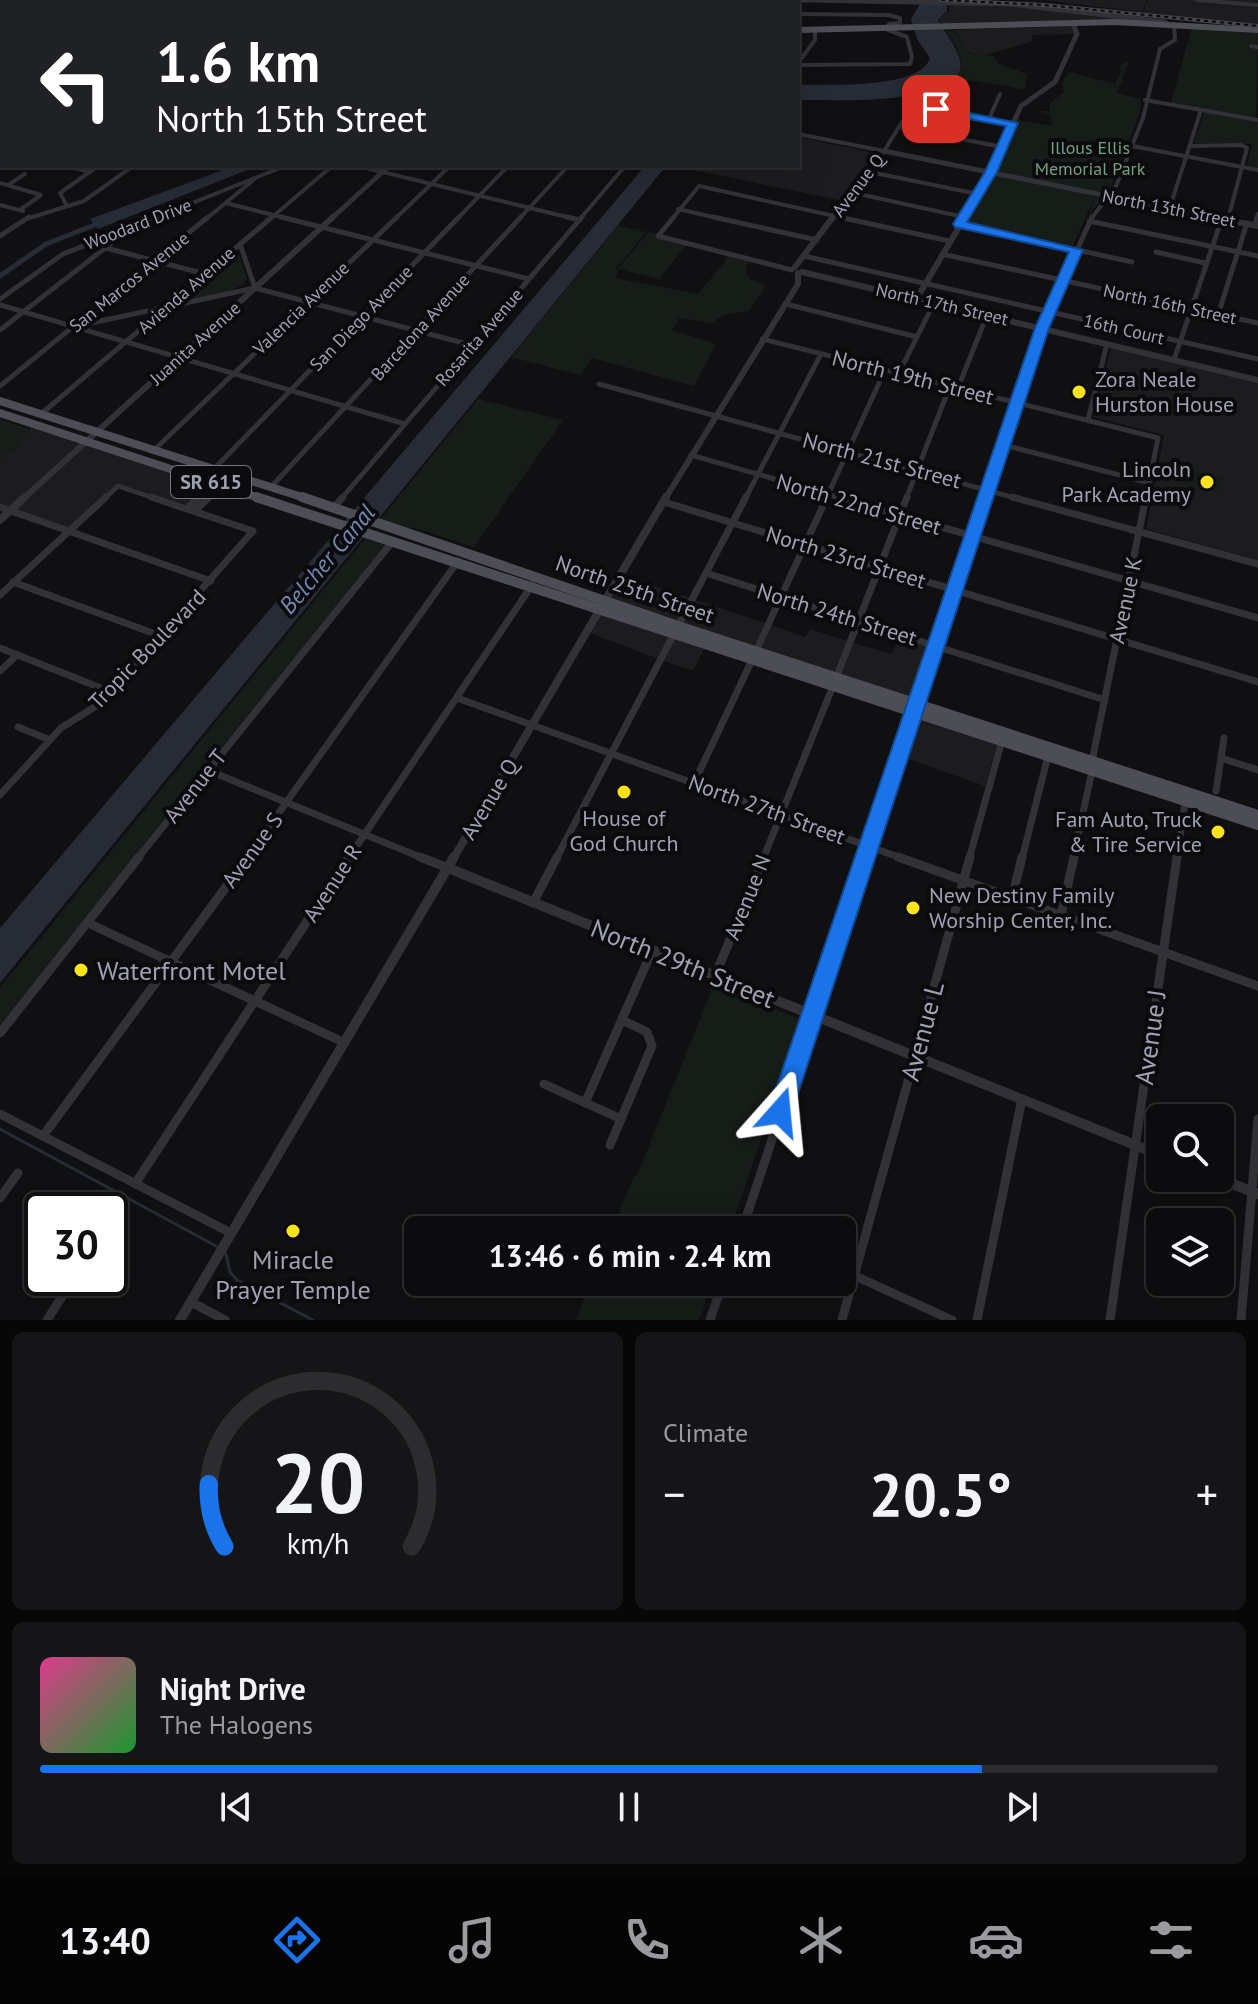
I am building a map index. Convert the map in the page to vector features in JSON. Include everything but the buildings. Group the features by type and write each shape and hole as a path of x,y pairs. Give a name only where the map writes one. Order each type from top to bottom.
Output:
{"main road":[{"path":"800,32 1137,20 1258,30"},
{"name":"North 25th Street","path":"1,402 334,507 603,605"},
{"name":"North 25th Street","path":"0,413 393,541 603,605 1092,766 1258,815"},
{"path":"247,493 265,492 271,487"},
{"path":"393,541 418,536"},
{"name":"North 25th Street","path":"677,629 690,637 754,655"},
{"name":"North 25th Street","path":"916,708 1015,746 1092,766 1185,802 1258,825"},
{"path":"1015,746 1025,745 1092,766"}],"street":[{"path":"814,14 812,0 1009,4 1137,20"},
{"path":"1197,0 1258,5"},
{"path":"800,14 888,15 900,18 900,23 889,24 887,29 907,37 912,57 910,64 800,64"},
{"path":"917,298 991,172 1026,101 1050,87 1059,77 1077,34 1073,23"},
{"path":"750,1216 812,1015 1042,328 1089,221 1096,208 1110,196 1132,146 1143,118 1160,49 1175,40 1174,24"},
{"path":"800,61 815,40 816,31"},
{"path":"1251,46 1258,47"},
{"name":"Avenue Q","path":"180,1320 691,455 786,304 798,269 870,172 913,104 957,89"},
{"path":"989,119 1000,94"},
{"path":"1145,100 1258,120"},
{"path":"924,101 936,109 1013,123"},
{"path":"1170,207 1201,110"},
{"path":"899,127 1002,147"},
{"name":"North 13th Street","path":"800,134 1256,225"},
{"path":"1132,146 1258,170"},
{"path":"1174,360 1205,263 1225,219 1243,167 1245,146 1190,146"},
{"path":"75,168 90,172"},
{"path":"67,206 60,193 95,168"},
{"path":"0,236 32,215 84,201 130,168"},
{"name":"Woodard Drive","path":"0,299 63,254 280,168"},
{"name":"Avienda Avenue","path":"41,414 330,168"},
{"path":"366,168 580,220"},
{"name":"Juanita Avenue","path":"0,520 387,168"},
{"name":"Valencia Avenue","path":"153,451 448,168"},
{"name":"San Diego Avenue","path":"213,470 506,168"},
{"name":"Barcelona Avenue","path":"271,487 566,168"},
{"name":"Rosarita Avenue","path":"334,507 623,168"},
{"path":"870,172 978,194"},
{"path":"8,185 25,174"},
{"name":"San Marcos Avenue","path":"0,386 257,177"},
{"path":"0,183 41,195 20,210"},
{"path":"817,240 678,209 699,186 949,241"},
{"path":"854,193 964,217"},
{"path":"226,203 529,279"},
{"path":"0,205 32,215"},
{"name":"North 17th Street","path":"678,209 658,236 1258,380"},
{"path":"1256,225 1258,214"},
{"path":"1089,221 1258,256"},
{"path":"1218,315 1247,223"},
{"path":"959,224 1132,262"},
{"path":"0,330 132,227"},
{"path":"240,244 255,288"},
{"path":"106,248 205,274"},
{"path":"1156,252 1205,263"},
{"name":"North 16th Street","path":"942,254 1258,323"},
{"path":"798,269 812,274"},
{"name":"16th Court","path":"798,269 925,284 1258,359"},
{"path":"75,326 255,288 471,345"},
{"path":"899,373 934,303"},
{"path":"786,304 917,337"},
{"path":"0,305 405,424"},
{"name":"Avenue N","path":"715,976 835,682 898,515 987,315"},
{"name":"North 19th Street","path":"762,339 1158,438"},
{"path":"1088,420 1107,344"},
{"path":"533,903 821,354"},
{"path":"694,783 885,370"},
{"name":"North 21st Street","path":"599,384 1258,564"},
{"name":"Avenue K","path":"1061,915 1158,438"},
{"path":"1004,445 1150,483"},
{"name":"North 22nd Street","path":"691,455 1258,618"},
{"path":"0,595 118,486 192,509 216,483"},
{"name":"North 23rd Street","path":"664,502 1258,682"},
{"path":"0,507 211,581"},
{"name":"Tropic Boulevard","path":"0,795 61,728 101,703 253,531 192,509"},
{"name":"Avenue T","path":"0,1033 207,770 393,541"},
{"name":"Avenue S","path":"43,1136 287,803 458,561"},
{"name":"North 24th Street","path":"706,573 1105,700"},
{"path":"13,582 161,636"},
{"name":"Avenue R","path":"135,1184 364,834 532,585"},
{"path":"0,648 111,692"},
{"path":"0,671 17,655"},
{"name":"North 27th Street","path":"457,698 1258,986"},
{"path":"18,727 50,740"},
{"path":"1216,791 1224,738"},
{"name":"Avenue L","path":"856,1268 1002,741"},
{"path":"1012,898 1048,756"},
{"path":"1221,758 1258,770"},
{"name":"North 29th Street","path":"207,770 1146,1149"},
{"name":"Avenue J","path":"1110,1320 1185,802"},
{"path":"88,923 345,1043"},
{"path":"585,1103 652,951"},
{"path":"610,1145 652,1046 647,1032 622,1020"},
{"path":"544,1084 621,1119"},
{"path":"977,1320 1022,1099"},
{"path":"0,1114 231,1233"},
{"path":"1241,1320 1255,1193 1258,1119"},
{"path":"0,1198 18,1173"},
{"path":"1234,1184 1255,1193"},
{"path":"856,1276 952,1320"},
{"path":"47,1320 62,1296"},
{"path":"710,1320 718,1296"},
{"name":"Avenue L","path":"842,1320 848,1296"},
{"path":"191,1302 225,1320"}],"shaded area":[{"path":"1044,0 1147,0 1142,12"},
{"path":"1148,0 1258,0 1258,27 1142,15"},
{"path":"949,4 1003,5 1132,20 942,24 939,20 949,11"},
{"path":"1073,26 1076,34 1032,35 1033,41 983,56 967,52 953,30"},
{"path":"800,137 878,154 844,201 688,169 800,168"},
{"name":"Lincoln Park Academy","path":"1111,348 1258,383 1258,560 1146,529 1164,435 1093,417"},
{"path":"33,426 82,443 10,509 0,505 0,459 13,451"},
{"path":"86,444 209,483 188,505 117,484 66,529 14,510"},
{"path":"624,576 690,598 676,623 610,600"},
{"path":"695,600 765,623 753,648 682,625"},
{"path":"603,611 671,633 658,659 590,633"},
{"path":"771,625 805,637 810,629 847,641 834,675 759,650"},
{"path":"677,635 706,645 693,671 664,661"},
{"path":"899,636 934,646 914,701 840,677 853,643 892,654"},
{"path":"917,716 998,742 985,786 903,757"}],"green space":[{"path":"1192,27 1258,32 1256,118 1171,103"},
{"path":"945,29 958,35 969,54 993,56 998,64 1027,74 1025,88 1022,90 956,78 961,60"},
{"name":"Illous Ellis Memorial Park","path":"1129,61 1117,93 1141,99 1139,114 1108,195 993,172 1016,120 1052,126 1050,114 1037,111 1050,111 1050,103 1064,92 1062,83 1069,72 1115,84 1121,72 1119,66"},
{"path":"1204,112 1258,122 1258,168 1247,166 1252,144 1194,143"},
{"path":"992,174 1107,196 1087,220 1096,195 1072,247 965,224"},
{"path":"618,226 646,232 616,269 619,271 615,278 698,294 727,256 749,262 746,267 748,278 766,286 749,311 724,315 711,323 679,318 672,330 716,344 694,386 592,358 580,375 511,357"},
{"path":"648,232 689,242 659,279 618,269"},
{"path":"239,254 247,279 243,284 218,295 182,299 232,255"},
{"path":"478,399 563,420 474,547 412,527 409,531 379,521"},
{"path":"0,419 31,430 13,451 0,459"},
{"path":"1163,463 1223,478 1220,493 1160,478"},
{"path":"368,535 390,542 202,771 0,1027 0,988"},
{"path":"714,984 802,1020 735,1216 618,1216 634,1176 637,1176"},
{"path":"585,1296 707,1296 699,1320 576,1320"}],"water":[{"path":"919,0 946,0 947,11 938,20 957,51 961,64 951,82 912,95 860,100 800,100 800,85 871,83 909,76 923,68 930,58 917,39 911,19 920,4"},
{"path":"229,168 252,168 98,229 90,219"},
{"name":"Belcher Canal","path":"643,168 664,168 0,983 0,928"}],"waterway":[{"path":"0,276 46,244 102,222"},
{"path":"0,1129 216,1246"},
{"path":"226,1254 230,1272 237,1280 313,1320"}],"railway":[{"path":"941,0 1045,5 1258,26"}],"place":[{"name":"Zora Neale Hurston House","path":"1079,392"},
{"name":"Lincoln Park Academy","path":"1207,482"},
{"name":"House of God Church","path":"624,792"},
{"name":"Fam Auto, Truck & Tire Service","path":"1218,832"},
{"name":"New Destiny Family Worship Center, Inc.","path":"913,908"},
{"name":"Waterfront Motel","path":"81,970"},
{"name":"Miracle Prayer Temple","path":"293,1231"}],"route":[{"path":"780,1112 1042,328 1077,250 959,224 991,172 1013,123 936,109"}]}
